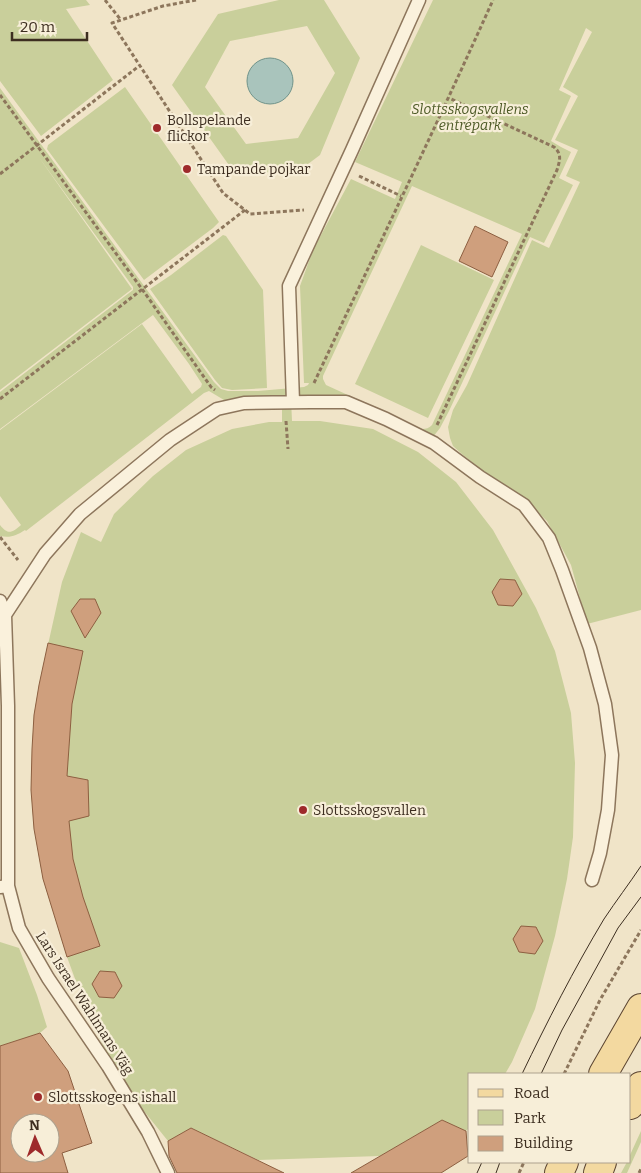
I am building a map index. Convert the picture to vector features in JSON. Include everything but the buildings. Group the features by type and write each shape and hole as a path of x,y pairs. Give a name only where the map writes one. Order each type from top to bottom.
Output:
{"main road":[{"path":"605,1073 641,1008"},
{"path":"631,1104 641,1086"}],"lane":[{"path":"294,402 289,286 419,0"},
{"path":"5,615 45,554 80,514 170,440 217,409 244,402 346,402 386,420 434,443 480,477 524,505 549,538 590,648 605,704 611,746 608,810 600,853 592,880"},
{"name":"Lars Israel Wahlmans Väg","path":"0,601 5,615 8,706 4,886 19,928 48,978 108,1066 148,1132 168,1173"}],"path":[{"path":"105,0 120,20"},
{"path":"196,0 164,6 112,23 223,193 250,214 305,210"},
{"path":"313,383 449,98 493,0"},
{"path":"0,174 140,66"},
{"path":"0,96 142,289 211,387 218,392"},
{"path":"437,425 557,170 560,159 558,151 554,147 449,98"},
{"path":"344,168 401,196"},
{"path":"0,399 245,210"},
{"path":"0,537 19,562"},
{"path":"564,1073 600,1000 641,930"},
{"path":"639,1173 641,1169"}],"green space":[{"path":"0,0 86,0 90,5 66,9 113,80 41,136 0,81"},
{"path":"279,0 324,0 360,58 320,155 300,170 236,175 172,85 218,14","holes":["307,26 335,73 298,138 246,144 205,87 230,41"]},
{"name":"Slottsskogsvallen","path":"433,0 641,0 641,610 587,624 571,565 547,521 518,493 482,470 453,446 448,427 453,410 467,385 532,240 549,248 580,182 566,176 578,150 555,140 578,96 563,87 592,32 586,28 559,90 571,96 551,141 571,152 559,178 573,185 544,243 530,237 449,411 433,437 329,397 291,399 292,421 320,421 373,429 418,452 456,482 493,530 536,608 555,651 571,713 575,763 573,837 567,879 555,936 535,1009 506,1073 468,1073 468,1129 466,1131 442,1120 380,1156 258,1160 191,1128 168,1141 127,1090 92,1025 67,957 43,879 34,829 31,790 32,749 34,715 39,685 62,582 81,532 101,542 114,514 153,476 186,450 232,429 269,422 282,422 282,399 224,400 209,391 204,393 26,531 13,536 0,536 0,525 10,532 21,525 0,496 0,430 142,324 192,394 202,384 153,315 0,429 0,392 133,290 133,287 38,156 132,289 0,390 0,88 214,382 221,389 228,391 258,391 304,387 308,385 309,383 304,383 300,286 313,250 351,179 395,199 402,182 355,162","holes":["412,186 522,234 432,425 422,429 326,385 323,379"]},
{"path":"125,87 219,222 144,280 47,149 48,145"},
{"path":"223,235 226,236 263,290 267,388 232,390 222,388 150,289"},
{"path":"421,245 494,280 428,418 355,384"},
{"path":"0,942 19,948 47,1027 40,1033 0,1046"},
{"path":"641,1131 641,1142 627,1173 621,1173 626,1163 631,1163 631,1153"}],"water":[{"path":"270,58 283,62 289,68 293,81 289,94 283,100 270,104 257,100 251,94 247,81 251,68 257,62"}],"tram line":[{"path":"522,1073 561,996 593,938 641,866"},
{"path":"541,1073 562,1030 618,928 641,897"},
{"path":"477,1173 482,1163"},
{"path":"496,1173 500,1163"}],"place":[{"name":"Bollspelande flickor","path":"157,128"},
{"name":"Tampande pojkar","path":"187,169"},
{"name":"Slottsskogsvallen","path":"303,810"},
{"name":"Slottsskogens ishall","path":"38,1097"}],"park label":[{"name":"Slottsskogsvallens entrépark","path":"470,118"}]}
